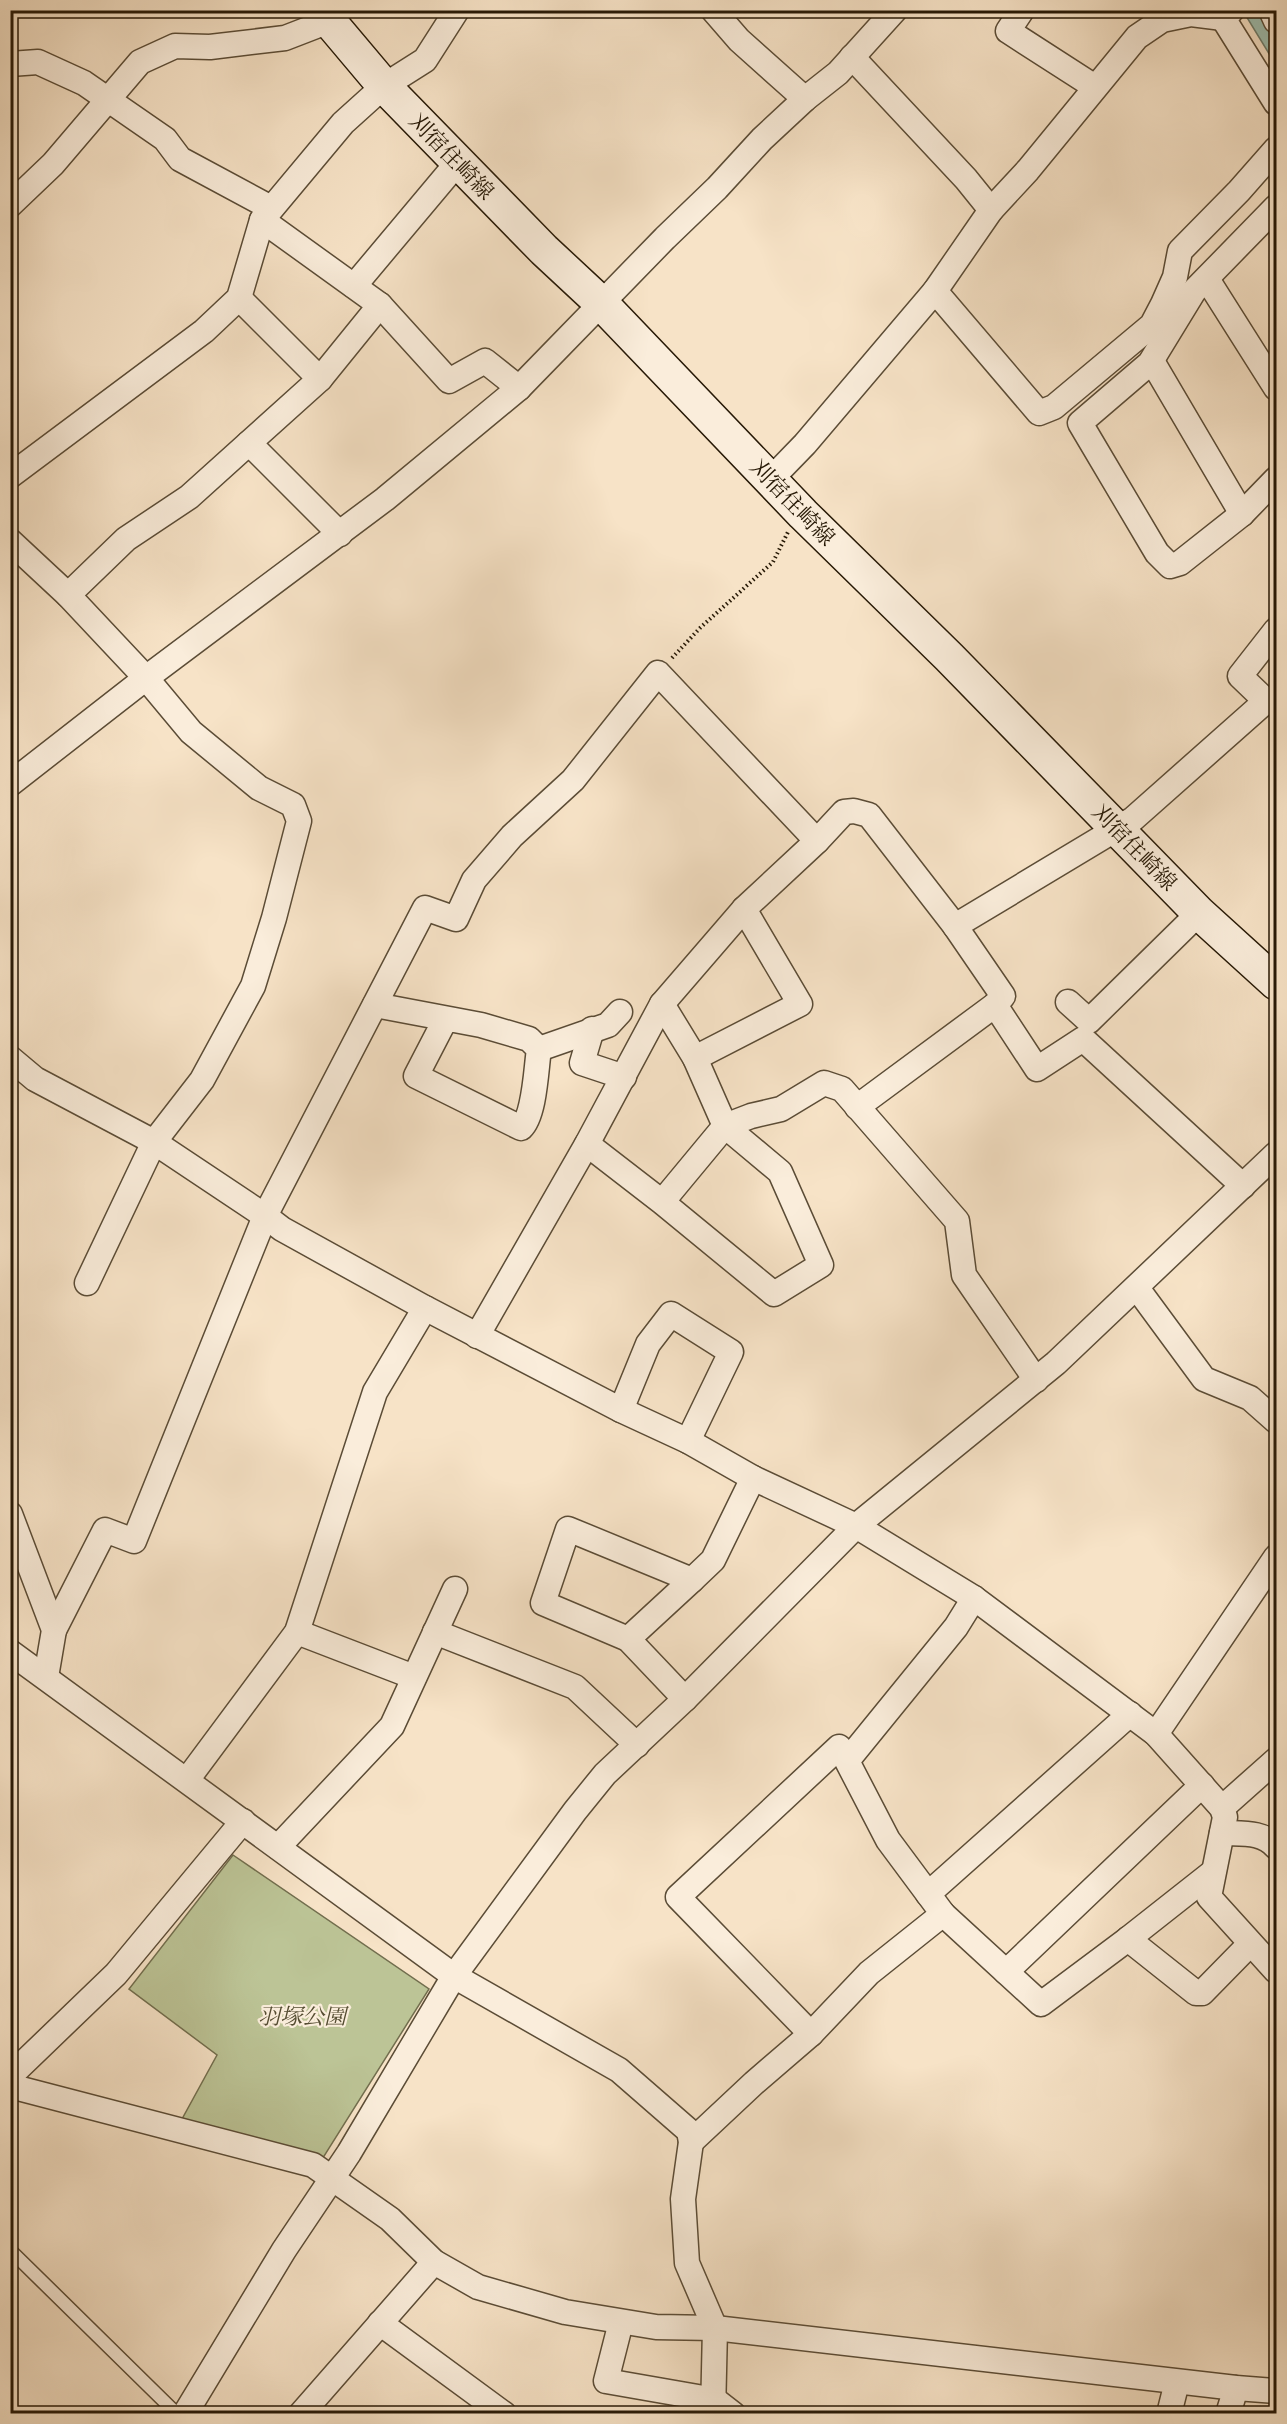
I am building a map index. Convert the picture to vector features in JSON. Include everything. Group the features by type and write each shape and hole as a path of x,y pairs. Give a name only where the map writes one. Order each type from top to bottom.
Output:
{"main road":[{"name":"刈宿住崎線","path":"324,16 384,86 544,250 602,304 803,513 1119,829 1199,913 1276,983"}],"street":[{"path":"10,476 204,332 239,298 266,214 343,123 384,86 424,60 457,10"},
{"path":"713,10 739,40 805,99"},
{"path":"10,784 146,678 340,534 519,388 717,188 762,139 805,99 838,73 895,10"},
{"path":"1022,10 1008,31 1095,87"},
{"path":"1271,10 1276,21"},
{"path":"771,479 805,444 935,291 991,210 1028,170 1137,37 1162,20 1191,14 1227,14 1276,103"},
{"path":"10,205 53,164 140,62 175,46 210,47 285,38 324,16"},
{"path":"852,57 966,179 991,210"},
{"path":"10,64 39,62 84,83 165,139 180,159 266,214 380,305 449,381 485,361 519,388"},
{"path":"935,291 1039,413 1054,407 1152,325 1175,277 1180,251 1239,192 1276,148"},
{"path":"354,286 458,162"},
{"path":"1276,210 1194,291 1152,361 1080,423 1157,554 1170,566 1180,563 1242,514 1276,479"},
{"path":"1207,279 1276,388"},
{"path":"239,298 320,379"},
{"path":"68,595 126,539 189,497 320,379 380,305"},
{"path":"1152,361 1242,514"},
{"path":"249,442 340,534"},
{"path":"10,541 68,595 146,678 191,732 259,788 293,805 299,821 274,918 253,986 202,1080 154,1142 87,1283"},
{"path":"955,926 1119,829 1266,701 1240,676 1276,630"},
{"path":"46,1677 54,1630 105,1530 134,1541 265,1216 425,908 456,919 474,880 512,836 573,780 658,673 817,841"},
{"path":"477,1336 587,1144 663,1004 744,909 817,841 844,812 854,811 869,815 955,926 1003,996 995,1005 857,1107"},
{"path":"695,1058 800,1004 744,909"},
{"path":"1068,1002 1089,1021 1199,913"},
{"path":"587,1144 774,1294 821,1265 780,1172 725,1126 695,1058 663,1004"},
{"path":"375,1005 481,1025 529,1039 539,1049"},
{"path":"995,1005 1037,1069 1083,1039 1243,1186"},
{"path":"539,1049 608,1025 620,1012"},
{"path":"445,1020 416,1076 521,1128 526,1124 539,1049"},
{"path":"592,1029 582,1063 624,1077"},
{"path":"10,1058 35,1079 154,1142 282,1229 477,1336 688,1442 753,1478 856,1526 974,1598 1156,1734 1222,1808 1225,1817 1209,1897 1276,1971"},
{"path":"662,1202 725,1126 751,1116 781,1109 824,1083 842,1089 957,1221 964,1275 1036,1380"},
{"path":"185,2414 284,2250 332,2179 454,1976 575,1811 605,1774 686,1699 856,1526 1036,1380 1137,1288 1276,1154"},
{"path":"1137,1288 1204,1379 1250,1398 1276,1421"},
{"path":"187,1780 297,1632 375,1392 425,1308"},
{"path":"621,1410 648,1344 670,1314 730,1352 688,1442"},
{"path":"628,1639 713,1560 753,1478"},
{"path":"10,1514 54,1630"},
{"path":"686,1699 628,1639 543,1603 568,1529 692,1580"},
{"path":"1156,1734 1276,1557"},
{"path":"278,1847 392,1726 455,1589"},
{"path":"811,2034 678,1897 839,1747 956,1627 974,1598"},
{"path":"297,1632 414,1677"},
{"path":"435,1632 576,1687 637,1745"},
{"path":"10,1652 454,1976 619,2070 689,2131 692,2142 683,2199 687,2263 715,2328 717,2410 606,2381 621,2322"},
{"path":"928,1894 1130,1714"},
{"path":"839,1747 888,1840 943,1914 1041,2004 1213,1872"},
{"path":"1222,1808 1276,1760"},
{"path":"1006,1972 1202,1785"},
{"path":"10,2076 116,1974 243,1821"},
{"path":"1222,1833 1258,1834 1276,1847"},
{"path":"692,2142 754,2083 811,2034 869,1973 943,1914"},
{"path":"1128,1939 1196,1993 1202,1993 1250,1944"},
{"path":"10,2086 313,2165 390,2219 434,2262 478,2287 565,2312 656,2327 715,2328 1177,2382 1276,2391"},
{"path":"300,2414 434,2262"},
{"path":"380,2323 504,2414"},
{"path":"1169,2414 1177,2382"},
{"path":"1228,2414 1236,2388"}],"lane":[{"path":"10,2250 177,2414"}],"path":[{"path":"658,673 700,628 773,562 792,522 803,513"}],"green space":[{"name":"羽塚公園","path":"233,1855 429,1989 321,2161 176,2130 217,2055 129,1989"}],"shaded area":[{"path":"1243,11 1263,11 1276,36 1276,65"}]}
